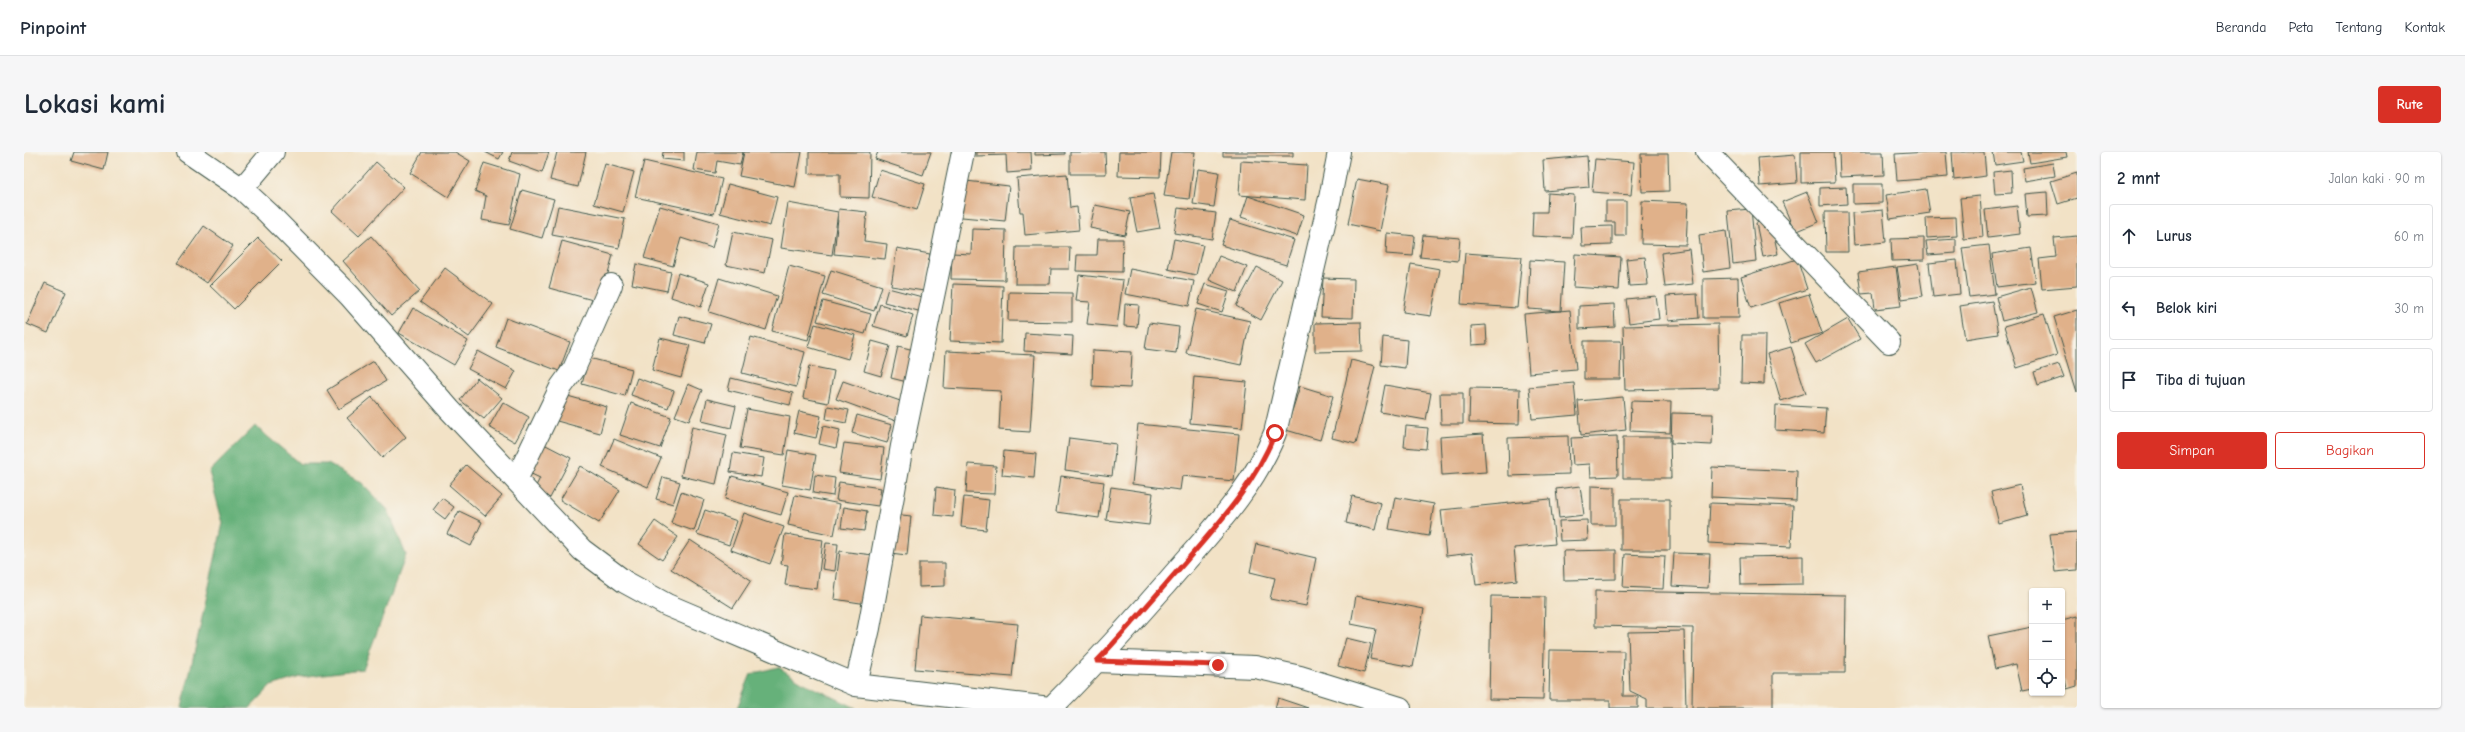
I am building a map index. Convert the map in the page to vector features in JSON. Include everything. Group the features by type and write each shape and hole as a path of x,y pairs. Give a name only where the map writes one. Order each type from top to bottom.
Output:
{"street":[{"path":"188,152 242,189 268,213 350,296 449,409 582,550 625,582 668,605 856,685 1050,708 1097,661 1222,518 1244,490 1268,452 1275,433 1330,198 1339,152"},
{"path":"242,189 273,152"},
{"path":"856,685 870,628 902,446 963,152"},
{"path":"1708,152 1888,342"},
{"path":"516,480 561,387 574,369 611,285"},
{"path":"1097,661 1255,667 1321,683 1400,708"}],"green space":[{"path":"255,426 300,464 328,464 362,483 388,510 406,555 363,669 300,677 271,686 250,708 182,708 223,523 209,472"},
{"path":"778,667 802,682 856,708 737,708 751,674"}],"building":[{"path":"74,152 108,152 104,170 71,161"},
{"path":"422,152 455,152 470,161 448,197 410,173"},
{"path":"485,152 503,152 499,159"},
{"path":"512,152 549,152 542,173 509,161"},
{"path":"557,152 586,152 578,187 550,180"},
{"path":"663,152 684,152 684,161 662,159"},
{"path":"697,152 743,152 740,165 717,161 715,173 694,170"},
{"path":"744,152 802,152 795,187 739,176"},
{"path":"809,152 870,152 869,198 840,197 840,174 809,174"},
{"path":"878,152 931,152 923,175 875,159"},
{"path":"976,152 1031,152 1032,171 1007,173 1006,155 976,156"},
{"path":"1035,152 1065,152 1065,154 1035,155"},
{"path":"1070,152 1105,152 1106,174 1070,174"},
{"path":"1119,152 1161,152 1160,177 1118,176"},
{"path":"1171,152 1195,152 1189,199 1164,196"},
{"path":"1223,152 1293,152 1293,156 1223,156"},
{"path":"1801,152 1833,152 1835,182 1801,183"},
{"path":"1839,152 1883,152 1884,175 1840,177"},
{"path":"1946,152 1948,177 1897,181 1895,154"},
{"path":"1952,152 1984,152 1986,176 1954,180"},
{"path":"1993,152 2021,152 2023,161 1995,165"},
{"path":"2028,152 2066,152 2067,157 2030,163"},
{"path":"1641,154 1668,154 1669,191 1642,192"},
{"path":"1795,155 1797,183 1760,186 1758,158"},
{"path":"1587,156 1589,187 1545,191 1543,160"},
{"path":"1595,159 1634,162 1631,195 1592,192"},
{"path":"644,161 722,179 714,214 635,197"},
{"path":"1241,161 1307,165 1305,200 1239,195"},
{"path":"376,162 404,187 359,236 332,211"},
{"path":"484,163 520,174 509,225 482,220 486,196 475,191"},
{"path":"2053,163 2055,176 2025,181 2023,168"},
{"path":"605,164 634,172 623,212 594,204"},
{"path":"1198,169 1219,172 1214,207 1193,204"},
{"path":"880,170 925,184 917,210 872,197"},
{"path":"2011,170 2012,193 1995,194 1993,172"},
{"path":"2077,173 2077,198 2058,204 2051,181"},
{"path":"1067,174 1070,208 1077,207 1079,230 1025,235 1023,212 1020,212 1017,178"},
{"path":"1357,179 1389,185 1380,231 1348,224"},
{"path":"966,181 1009,186 1005,221 962,217"},
{"path":"728,184 777,197 770,226 720,213"},
{"path":"1853,184 1882,184 1882,203 1853,204"},
{"path":"1846,187 1847,204 1820,206 1820,188"},
{"path":"1926,189 1930,213 1890,219 1886,195"},
{"path":"522,190 554,199 542,238 510,229"},
{"path":"1807,192 1819,222 1795,232 1782,202"},
{"path":"2047,192 2048,216 2027,217 2025,194"},
{"path":"1548,193 1574,195 1572,238 1532,236 1533,212 1547,212"},
{"path":"1153,194 1160,228 1137,232 1130,198"},
{"path":"1248,196 1304,215 1297,236 1241,217"},
{"path":"1980,196 1983,237 1964,239 1960,198"},
{"path":"1606,201 1626,201 1626,236 1615,236 1615,222 1606,222"},
{"path":"1642,201 1688,203 1686,245 1641,244"},
{"path":"788,203 838,212 832,255 781,248"},
{"path":"1095,205 1130,212 1125,235 1090,228"},
{"path":"558,206 625,219 619,248 552,235"},
{"path":"660,206 719,223 712,248 681,238 673,266 644,258"},
{"path":"2017,206 2020,234 1988,238 1985,210"},
{"path":"1178,208 1216,213 1212,239 1174,233"},
{"path":"839,209 867,212 864,241 887,244 885,259 834,254"},
{"path":"1751,209 1756,261 1733,264 1728,211"},
{"path":"1883,210 1886,242 1854,245 1852,213"},
{"path":"1825,212 1847,212 1848,252 1826,252"},
{"path":"1956,217 1957,236 1927,238 1926,218"},
{"path":"1770,219 1778,254 1763,257 1756,223"},
{"path":"1230,220 1294,240 1286,265 1221,245"},
{"path":"204,226 233,246 207,283 178,263"},
{"path":"1612,226 1612,245 1582,246 1581,227"},
{"path":"972,229 1006,230 1005,280 951,279 952,253 971,254"},
{"path":"1726,231 1730,268 1703,272 1699,235"},
{"path":"733,232 772,240 765,273 726,265"},
{"path":"1387,233 1415,236 1413,256 1386,254"},
{"path":"1423,235 1460,238 1458,261 1420,257"},
{"path":"371,236 420,291 391,316 343,261"},
{"path":"2077,236 2077,286 2042,289 2039,259 2056,257 2054,238"},
{"path":"258,238 282,261 234,309 210,286"},
{"path":"1924,238 1924,260 1892,261 1891,239"},
{"path":"1098,239 1123,239 1122,272 1076,271 1077,255 1097,255"},
{"path":"1174,239 1203,245 1196,275 1168,269"},
{"path":"1956,239 1956,253 1928,255 1926,241"},
{"path":"562,241 613,255 600,302 549,288"},
{"path":"1989,245 1995,294 1969,297 1962,248"},
{"path":"1016,247 1070,247 1069,269 1051,269 1050,284 1015,284"},
{"path":"897,248 930,254 924,291 891,286"},
{"path":"2031,248 2036,282 1997,287 1992,254"},
{"path":"1689,249 1693,284 1665,287 1661,253"},
{"path":"1465,253 1522,257 1517,308 1461,304"},
{"path":"1575,254 1621,257 1619,290 1573,287"},
{"path":"1219,256 1247,267 1237,292 1209,280"},
{"path":"1645,257 1648,285 1629,286 1626,259"},
{"path":"1797,259 1807,289 1751,308 1741,277"},
{"path":"1530,260 1564,262 1561,311 1528,309"},
{"path":"1957,260 1960,294 1933,297 1929,263"},
{"path":"636,264 671,272 667,291 632,284"},
{"path":"1411,264 1440,269 1431,316 1403,312"},
{"path":"1918,264 1923,296 1902,299 1897,267"},
{"path":"789,266 825,276 808,340 772,331"},
{"path":"1257,267 1282,280 1261,320 1236,306"},
{"path":"1896,267 1901,306 1875,309 1873,293 1861,294 1858,272"},
{"path":"445,268 493,304 469,337 420,302"},
{"path":"1130,269 1194,281 1189,306 1125,294"},
{"path":"831,270 882,286 874,311 823,295"},
{"path":"678,273 709,283 701,307 671,297"},
{"path":"1079,275 1123,280 1117,327 1087,324 1090,302 1076,301"},
{"path":"719,278 777,296 766,330 709,312"},
{"path":"1323,278 1354,279 1353,318 1321,317"},
{"path":"1738,278 1739,318 1703,318 1703,279"},
{"path":"45,283 66,292 48,333 27,324"},
{"path":"953,284 1003,286 1001,343 950,341"},
{"path":"1205,284 1229,291 1222,312 1198,304"},
{"path":"2031,287 2038,312 2002,321 1996,297"},
{"path":"888,288 926,298 922,312 884,302"},
{"path":"1009,292 1072,293 1072,322 1008,321"},
{"path":"1697,294 1699,318 1668,321 1666,296"},
{"path":"1809,294 1822,333 1791,343 1779,303"},
{"path":"1656,296 1659,319 1629,323 1626,299"},
{"path":"823,301 871,314 865,334 817,321"},
{"path":"1992,301 1998,334 1965,339 1960,306"},
{"path":"880,304 913,315 907,336 873,326"},
{"path":"1125,304 1139,305 1137,327 1124,326"},
{"path":"1614,304 1615,327 1579,329 1579,306"},
{"path":"413,308 468,341 454,365 399,333"},
{"path":"1196,309 1250,321 1241,365 1186,353"},
{"path":"1570,310 1576,369 1529,373 1524,314"},
{"path":"2077,310 2077,392 2054,317"},
{"path":"2044,314 2057,355 2017,368 2004,326"},
{"path":"679,316 711,324 705,343 674,335"},
{"path":"506,318 570,342 559,371 496,347"},
{"path":"1848,319 1860,339 1816,363 1805,344"},
{"path":"1361,322 1362,351 1315,352 1315,323"},
{"path":"1149,323 1179,327 1176,353 1145,349"},
{"path":"815,324 855,335 848,359 808,347"},
{"path":"1718,324 1719,388 1625,390 1623,326"},
{"path":"1486,325 1487,344 1472,345 1471,326"},
{"path":"1025,333 1073,336 1072,354 1024,351"},
{"path":"1742,335 1765,335 1764,384 1741,383"},
{"path":"751,337 805,352 796,387 742,373"},
{"path":"1383,337 1407,340 1405,368 1381,365"},
{"path":"660,338 690,345 681,378 652,370"},
{"path":"872,341 890,346 881,376 864,371"},
{"path":"1584,341 1621,341 1620,379 1584,379"},
{"path":"898,346 918,351 911,383 891,378"},
{"path":"1791,347 1806,393 1781,401 1767,354"},
{"path":"1093,350 1132,352 1130,388 1092,386"},
{"path":"478,351 516,371 506,389 468,369"},
{"path":"946,351 1035,355 1030,432 999,430 1001,391 944,388"},
{"path":"589,358 632,369 625,396 582,384"},
{"path":"1351,360 1375,366 1356,444 1332,438"},
{"path":"374,361 386,381 339,409 327,390"},
{"path":"2059,364 2064,377 2038,386 2034,372"},
{"path":"809,366 834,371 828,403 803,398"},
{"path":"1194,377 1247,382 1242,428 1190,423"},
{"path":"477,378 502,398 484,419 460,400"},
{"path":"637,378 674,391 668,408 631,395"},
{"path":"731,378 793,393 790,405 728,390"},
{"path":"843,381 903,402 896,421 836,399"},
{"path":"1574,383 1577,415 1532,419 1529,387"},
{"path":"688,384 702,390 689,421 675,416"},
{"path":"1385,385 1431,393 1426,420 1380,412"},
{"path":"1300,386 1333,396 1320,440 1286,430"},
{"path":"1470,388 1520,389 1519,424 1469,423"},
{"path":"1440,393 1463,393 1463,424 1441,424"},
{"path":"564,395 607,407 600,433 557,421"},
{"path":"372,397 406,437 382,458 347,418"},
{"path":"1623,397 1626,430 1581,435 1578,401"},
{"path":"707,399 736,406 731,428 702,421"},
{"path":"1631,401 1671,402 1670,433 1630,431"},
{"path":"503,402 529,417 515,442 489,427"},
{"path":"631,403 671,417 660,448 620,435"},
{"path":"1776,405 1826,408 1824,433 1775,430"},
{"path":"828,406 849,410 846,423 826,419"},
{"path":"747,409 790,417 784,455 740,448"},
{"path":"799,411 821,416 816,438 794,433"},
{"path":"1672,413 1713,414 1712,445 1671,443"},
{"path":"857,415 892,425 887,443 852,433"},
{"path":"1138,424 1239,434 1234,481 1182,476 1180,490 1132,484"},
{"path":"823,426 840,430 836,448 819,444"},
{"path":"1406,426 1428,428 1426,449 1404,447"},
{"path":"692,427 727,435 716,484 681,476"},
{"path":"1483,434 1486,472 1442,475 1440,437"},
{"path":"1568,436 1569,474 1509,476 1508,438"},
{"path":"1617,436 1618,476 1591,477 1590,464 1573,465 1571,438"},
{"path":"1623,437 1670,437 1671,478 1623,478"},
{"path":"1069,438 1116,444 1112,476 1065,470"},
{"path":"614,439 661,458 648,487 602,467"},
{"path":"540,442 571,458 550,498 534,490 540,478 525,471"},
{"path":"844,443 884,448 880,479 839,473"},
{"path":"788,450 816,455 810,490 782,485"},
{"path":"1004,451 1036,454 1034,478 1002,475"},
{"path":"733,453 764,458 761,477 730,472"},
{"path":"968,464 996,466 994,494 966,493"},
{"path":"466,465 502,496 485,516 449,485"},
{"path":"580,466 620,490 599,523 560,500"},
{"path":"1712,467 1797,471 1796,501 1711,497"},
{"path":"815,475 835,478 833,496 813,493"},
{"path":"732,476 788,492 781,515 725,499"},
{"path":"1061,476 1104,482 1099,518 1056,512"},
{"path":"663,477 680,482 673,504 656,499"},
{"path":"839,482 881,488 878,506 836,500"},
{"path":"2020,485 2027,516 1999,524 1991,492"},
{"path":"1580,486 1584,515 1559,518 1556,489"},
{"path":"1591,486 1615,487 1615,525 1591,525"},
{"path":"936,487 955,490 953,517 934,515"},
{"path":"1111,487 1153,493 1149,525 1106,520"},
{"path":"681,492 704,500 694,531 671,523"},
{"path":"795,495 840,504 834,535 788,525"},
{"path":"1352,496 1381,503 1375,530 1346,523"},
{"path":"964,497 989,500 986,530 961,527"},
{"path":"1395,497 1434,504 1429,536 1389,529"},
{"path":"442,498 454,507 445,519 433,510"},
{"path":"1550,499 1555,544 1514,548 1517,580 1476,585 1472,553 1446,556 1441,510"},
{"path":"1621,499 1670,499 1670,550 1621,550"},
{"path":"1710,503 1793,506 1791,547 1708,543"},
{"path":"844,507 867,511 864,531 841,528"},
{"path":"705,510 737,521 729,545 697,534"},
{"path":"459,511 482,522 471,546 447,534"},
{"path":"744,513 784,527 770,564 731,550"},
{"path":"893,514 911,516 907,555 890,553"},
{"path":"1587,520 1588,540 1560,541 1559,521"},
{"path":"655,521 678,537 662,560 639,544"},
{"path":"2077,532 2077,570 2055,572 2050,534"},
{"path":"785,534 823,540 817,589 785,585 788,565 781,564"},
{"path":"690,540 751,580 733,608 671,569"},
{"path":"826,543 838,544 835,571 822,569"},
{"path":"1256,544 1316,558 1306,606 1270,599 1275,578 1250,572"},
{"path":"1616,550 1616,579 1564,580 1563,551"},
{"path":"840,551 873,555 867,604 834,599"},
{"path":"1674,553 1710,554 1708,588 1672,586"},
{"path":"1625,554 1665,556 1663,589 1623,587"},
{"path":"1803,556 1803,584 1741,585 1740,557"},
{"path":"919,563 945,563 945,586 919,587"},
{"path":"1595,591 1846,595 1845,673 1773,673 1773,708 1692,708 1693,628 1595,626"},
{"path":"1356,596 1424,609 1413,667 1370,659 1376,629 1351,624"},
{"path":"1491,596 1545,597 1543,700 1489,699"},
{"path":"920,615 1018,624 1012,677 915,669"},
{"path":"2077,616 2077,686 2067,689 2065,680 2065,619"},
{"path":"2029,628 2029,690 2022,691 2016,664 1995,669 1988,636"},
{"path":"1684,631 1686,708 1647,708 1647,699 1630,691 1628,632"},
{"path":"1346,638 1371,644 1364,673 1338,666"},
{"path":"1550,650 1624,651 1623,696 1638,696 1638,708 1610,708 1610,700 1549,700"},
{"path":"1278,698 1308,708 1275,708"}],"route":[{"path":"1218,665 1097,661 1131,625 1208,536 1244,490 1268,452 1275,433"}]}
